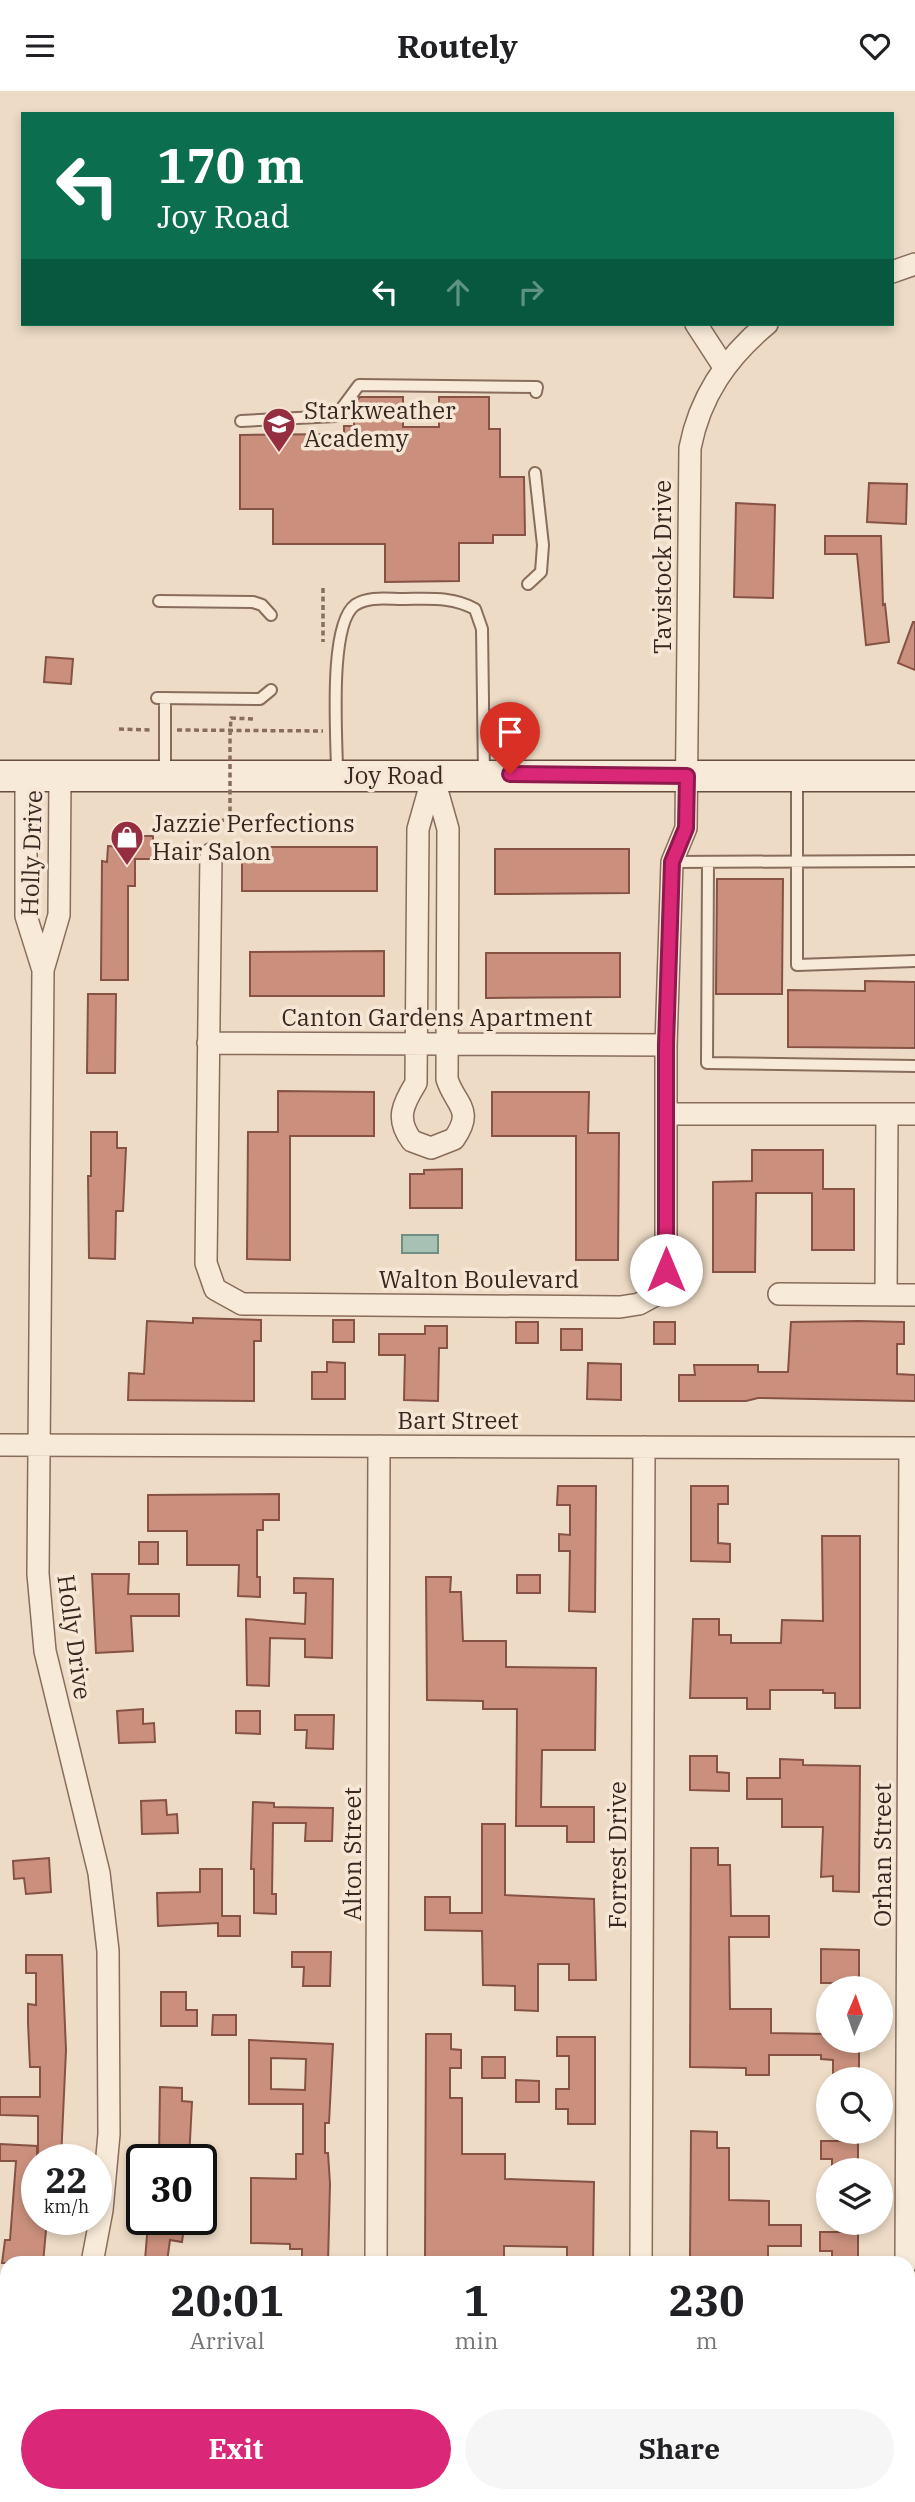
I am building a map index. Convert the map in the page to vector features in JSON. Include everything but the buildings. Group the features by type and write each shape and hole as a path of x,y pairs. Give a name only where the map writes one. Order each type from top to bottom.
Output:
{"street":[{"path":"894,271 915,264"},
{"path":"697,326 724,367"},
{"name":"Tavistock Drive","path":"687,776 688,467 699,411 724,367 746,341 765,326"},
{"name":"Joy Road","path":"13,776 915,776"},
{"name":"Holly Drive","path":"13,776 26,916 43,970"},
{"path":"433,776 449,829 447,1079 461,1104 464,1117 454,1139 431,1148 412,1140 401,1119 403,1104 416,1083 418,829 433,776"},
{"name":"Walton Boulevard","path":"211,854 206,1263 215,1289 242,1304 621,1307 649,1300 661,1292 666,1270 666,1045 672,862 686,828 687,776"},
{"name":"Holly Drive","path":"60,777 59,915 43,970 38,1574 45,1651 99,1873 108,1951 109,2134 102,2210 93,2256"},
{"path":"417,919 448,919"},
{"name":"Canton Gardens Apartment","path":"208,1043 666,1045"},
{"path":"666,1114 915,1114"},
{"path":"886,1295 887,1114"},
{"path":"779,1294 915,1295"},
{"name":"Bart Street","path":"0,1445 912,1448"},
{"name":"Alton Street","path":"376,2256 379,1446"},
{"name":"Forrest Drive","path":"641,2256 644,1447"},
{"name":"Orhan Street","path":"906,2256 912,1448"}],"lane":[{"path":"241,421 336,416 359,385 537,387 536,392"},
{"path":"528,584 541,572 543,545 535,473"},
{"path":"337,776 338,666 342,626 353,606 368,599 457,599 475,609 482,629 484,774"},
{"path":"159,601 253,602 262,605 271,615"},
{"path":"165,776 161,698 260,699 271,690"},
{"path":"797,775 797,965 915,961"},
{"path":"672,862 915,860"},
{"path":"708,863 707,1063 915,1066"}],"path":[{"path":"253,713 253,731"},
{"path":"194,829 193,821 230,820 231,718 253,719"},
{"path":"119,729 328,731"}],"shaded area":[{"path":"402,1235 438,1235 438,1253 402,1253"}],"place":[{"name":"Starkweather Academy","path":"279,454"},
{"name":"Jazzie Perfections Hair Salon","path":"127,867"}],"route":[{"path":"510,774 687,776 686,828 672,862 666,1045 666,1270"}]}
